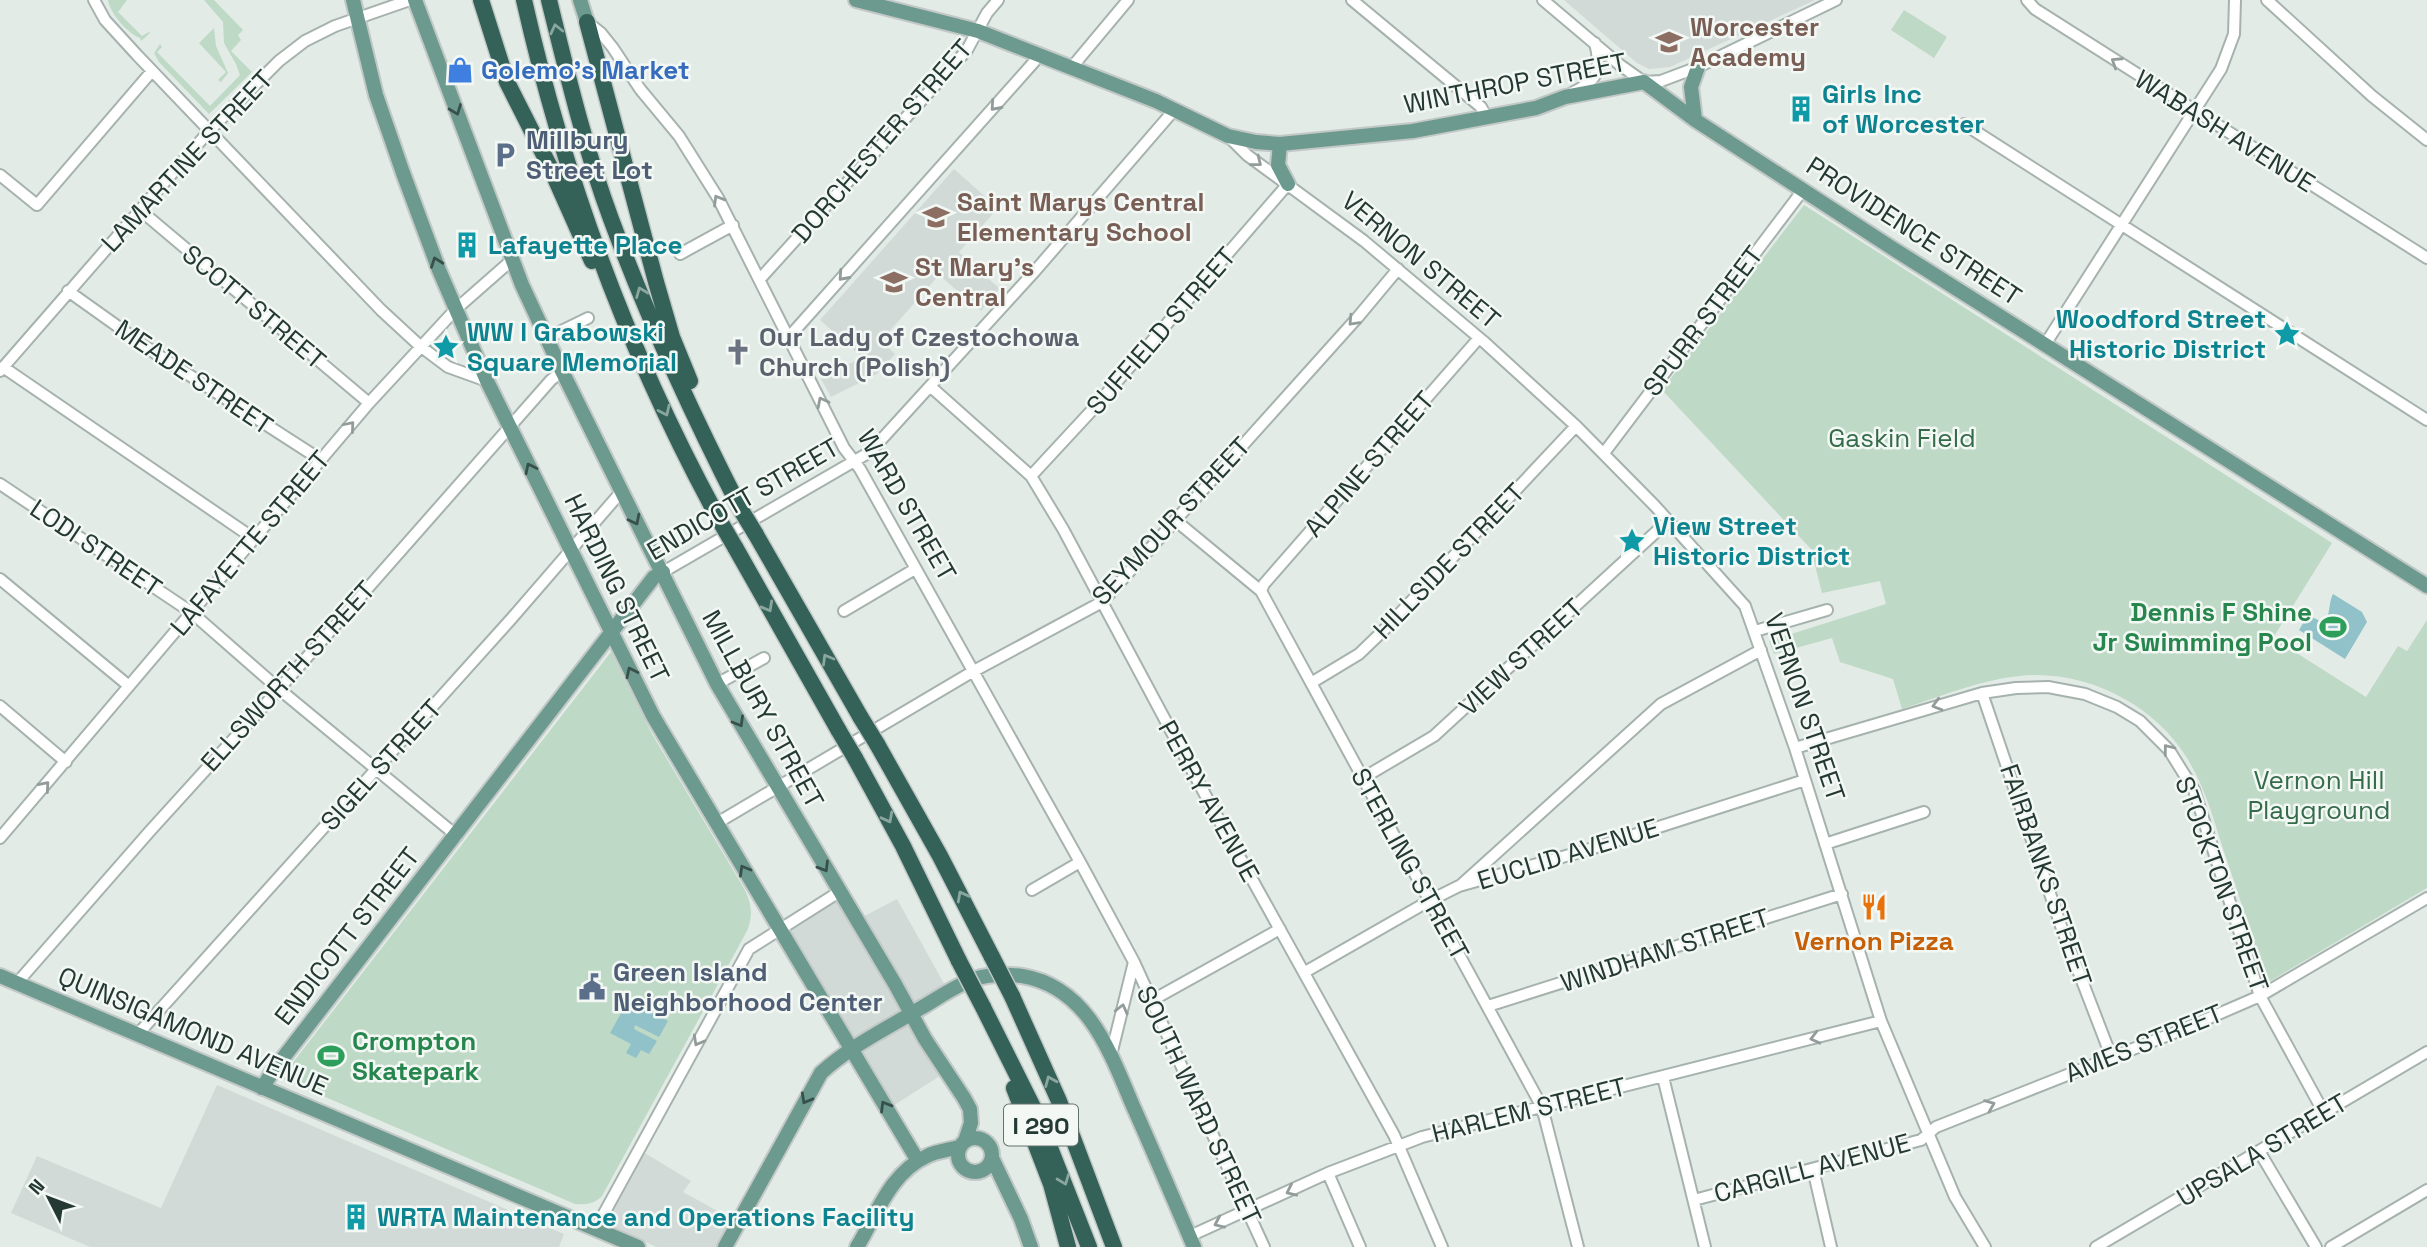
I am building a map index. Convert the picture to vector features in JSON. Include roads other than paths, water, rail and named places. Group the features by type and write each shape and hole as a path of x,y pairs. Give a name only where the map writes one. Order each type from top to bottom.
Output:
{"highway":[{"path":"481,0 496,52 513,96 551,169 596,272 628,333"},
{"name":"I 290","path":"524,0 561,139 628,333 687,459 721,523 902,846 1037,1115 1089,1247"},
{"name":"I 290","path":"549,0 611,217 679,384 741,510 940,856 1012,996 1059,1101 1117,1247"},
{"path":"587,22 672,337 741,510"},
{"path":"983,1007 1051,1184 1068,1247"}],"main road":[{"name":"HARDING STREET","path":"353,0 376,95 412,198 455,310 487,381 653,716 918,1161"},
{"name":"MILLBURY STREET","path":"413,0 513,259 562,372 717,684 970,1109 971,1123 962,1144"},
{"name":"WARD STREET","path":"580,0 587,22"},
{"path":"856,0 978,31 1175,110 1228,136"},
{"path":"1695,120 1691,87 1698,67"},
{"name":"WINTHROP STREET","path":"1228,136 1280,144 1413,131 1535,108 1565,97 1644,82"},
{"name":"PROVIDENCE STREET","path":"1644,82 1695,120 2000,317 2046,343 2427,586"},
{"path":"1280,144 1278,165 1288,184"},
{"name":"ENDICOTT STREET","path":"262,1088 654,578 663,572"},
{"path":"725,1247 815,1082 829,1066 851,1050 973,979 998,974 1024,977 1053,987 1078,1005 1093,1023 1111,1055 1192,1242"},
{"name":"QUINSIGAMOND AVENUE","path":"0,976 638,1247"},
{"path":"857,1247 889,1190 904,1172 930,1155 973,1138 985,1141 991,1148 992,1158 1031,1247"},
{"path":"962,1144 957,1157 962,1167"},
{"path":"918,1161 942,1162 979,1172 986,1168 992,1158"},
{"path":"979,1172 1011,1199"}],"street":[{"path":"94,0 105,20 152,71 381,310 420,346 448,367 487,381"},
{"name":"LAMARTINE STREET","path":"2,369 210,130 279,61 305,41 335,26 413,0"},
{"name":"DORCHESTER STREET","path":"760,279 967,50 987,13 998,0"},
{"path":"1072,67 1128,0"},
{"path":"1352,0 1481,107 1487,118"},
{"name":"PROVIDENCE STREET","path":"1543,0 1644,82"},
{"name":"WINTHROP STREET","path":"1644,82 1661,82 1698,67 1836,0"},
{"name":"WABASH AVENUE","path":"2027,0 2043,14 2427,258"},
{"path":"2046,343 2195,111 2229,51 2235,23 2235,0"},
{"path":"2267,0 2372,96 2427,140"},
{"name":"WARD STREET","path":"587,22 607,40 640,89 678,136 733,225 844,448 855,462 1134,962"},
{"path":"1565,97 1583,87 1595,76 1599,61 1595,43"},
{"path":"789,337 1025,72 1038,54"},
{"path":"0,175 37,205 152,71"},
{"name":"ENDICOTT STREET","path":"663,572 855,462 878,444 1175,110"},
{"path":"1964,124 2427,420"},
{"name":"VERNON STREET","path":"1228,136 1248,155 1344,225 1398,269 1576,426 1745,606 1795,748 1881,1021 1955,1197 1985,1247"},
{"name":"SUFFIELD STREET","path":"1031,476 1094,408 1288,184"},
{"name":"SPURR STREET","path":"1604,453 1803,190"},
{"name":"SCOTT STREET","path":"140,210 369,403"},
{"path":"680,254 733,225"},
{"name":"LAFAYETTE STREET","path":"0,838 369,403 455,310 513,259"},
{"name":"SEYMOUR STREET","path":"717,823 972,672 1102,602 1398,269"},
{"name":"MEADE STREET","path":"68,291 155,353 321,460"},
{"path":"547,338 588,318"},
{"name":"ALPINE STREET","path":"1261,591 1264,584 1362,469 1479,338"},
{"path":"2,369 253,538"},
{"name":"ELLSWORTH STREET","path":"17,984 510,426 551,380 562,372"},
{"name":"PERRY AVENUE","path":"931,387 1031,476 1398,1144 1442,1247"},
{"name":"HILLSIDE STREET","path":"1311,683 1369,645 1576,426"},
{"name":"LODI STREET","path":"0,484 191,612 279,689 457,836"},
{"name":"SIGEL STREET","path":"138,1034 377,769 621,492"},
{"name":"STERLING STREET","path":"1175,520 1261,591 1542,1107 1578,1247"},
{"name":"VIEW STREET","path":"1363,778 1434,736 1668,521"},
{"path":"844,611 915,569"},
{"path":"0,579 129,686"},
{"path":"1755,631 1827,610"},
{"path":"1459,887 1661,704 1761,650"},
{"path":"717,684 764,658"},
{"name":"STOCKTON STREET","path":"1795,748 1982,693 2040,687 2085,694 2117,706 2140,721 2177,761 2194,790 2260,996 2324,1113"},
{"name":"FAIRBANKS STREET","path":"1982,693 2061,926 2111,1056"},
{"path":"0,706 66,762"},
{"name":"EUCLID AVENUE","path":"1305,972 1429,901 1459,887 1805,780"},
{"path":"1825,845 1924,813"},
{"path":"1032,890 1080,862"},
{"path":"596,1228 749,949 839,892"},
{"name":"WINDHAM STREET","path":"1489,1006 1842,894"},
{"name":"AMES STREET","path":"1928,1133 1936,1127 2260,996 2427,898"},
{"path":"1150,998 1158,997 1280,929"},
{"path":"1111,1055 1134,962"},
{"name":"SOUTH WARD STREET","path":"1134,962 1264,1247"},
{"name":"HARLEM STREET","path":"1192,1242 1248,1211 1398,1144 1881,1021"},
{"name":"UPSALA STREET","path":"2096,1247 2427,1052"},
{"path":"1662,1077 1705,1247"},
{"name":"CARGILL AVENUE","path":"1694,1200 1908,1145 1921,1140 1928,1133"},
{"path":"2259,1152 2316,1247"},
{"path":"1812,1169 1831,1247"},
{"path":"1328,1174 1360,1247"},
{"path":"2331,1247 2427,1190"}],"water":[{"name":"Dennis F Shine Jr Swimming Pool","path":"2333,594 2362,612 2367,622 2345,659 2299,630 2308,615 2324,623"},
{"path":"638,1004 668,1021 659,1037 635,1025 634,1029 657,1041 649,1054 641,1050 636,1058 626,1053 631,1044 610,1033 624,1008"}],"place":[{"name":"Worcester Academy","path":"1669,42"},
{"name":"Golemo's Market","path":"460,70"},
{"name":"Girls Inc of Worcester","path":"1801,109"},
{"name":"Millbury Street Lot","path":"505,155"},
{"name":"Saint Marys Central Elementary School","path":"936,217"},
{"name":"Lafayette Place","path":"467,245"},
{"name":"St Mary's Central","path":"894,282"},
{"name":"Woodford Street Historic District","path":"2287,334"},
{"name":"WW I Grabowski Square Memorial","path":"446,347"},
{"name":"Our Lady of Czestochowa Church (Polish)","path":"738,352"},
{"name":"View Street Historic District","path":"1632,541"},
{"name":"Dennis F Shine Jr Swimming Pool","path":"2333,627"},
{"name":"Vernon Pizza","path":"1874,907"},
{"name":"Green Island Neighborhood Center","path":"592,987"},
{"name":"Crompton Skatepark","path":"331,1056"},
{"name":"WRTA Maintenance and Operations Facility","path":"356,1217"}],"park label":[{"name":"Gaskin Field","path":"1902,438"},
{"name":"Vernon Hill Playground","path":"2319,795"}]}
